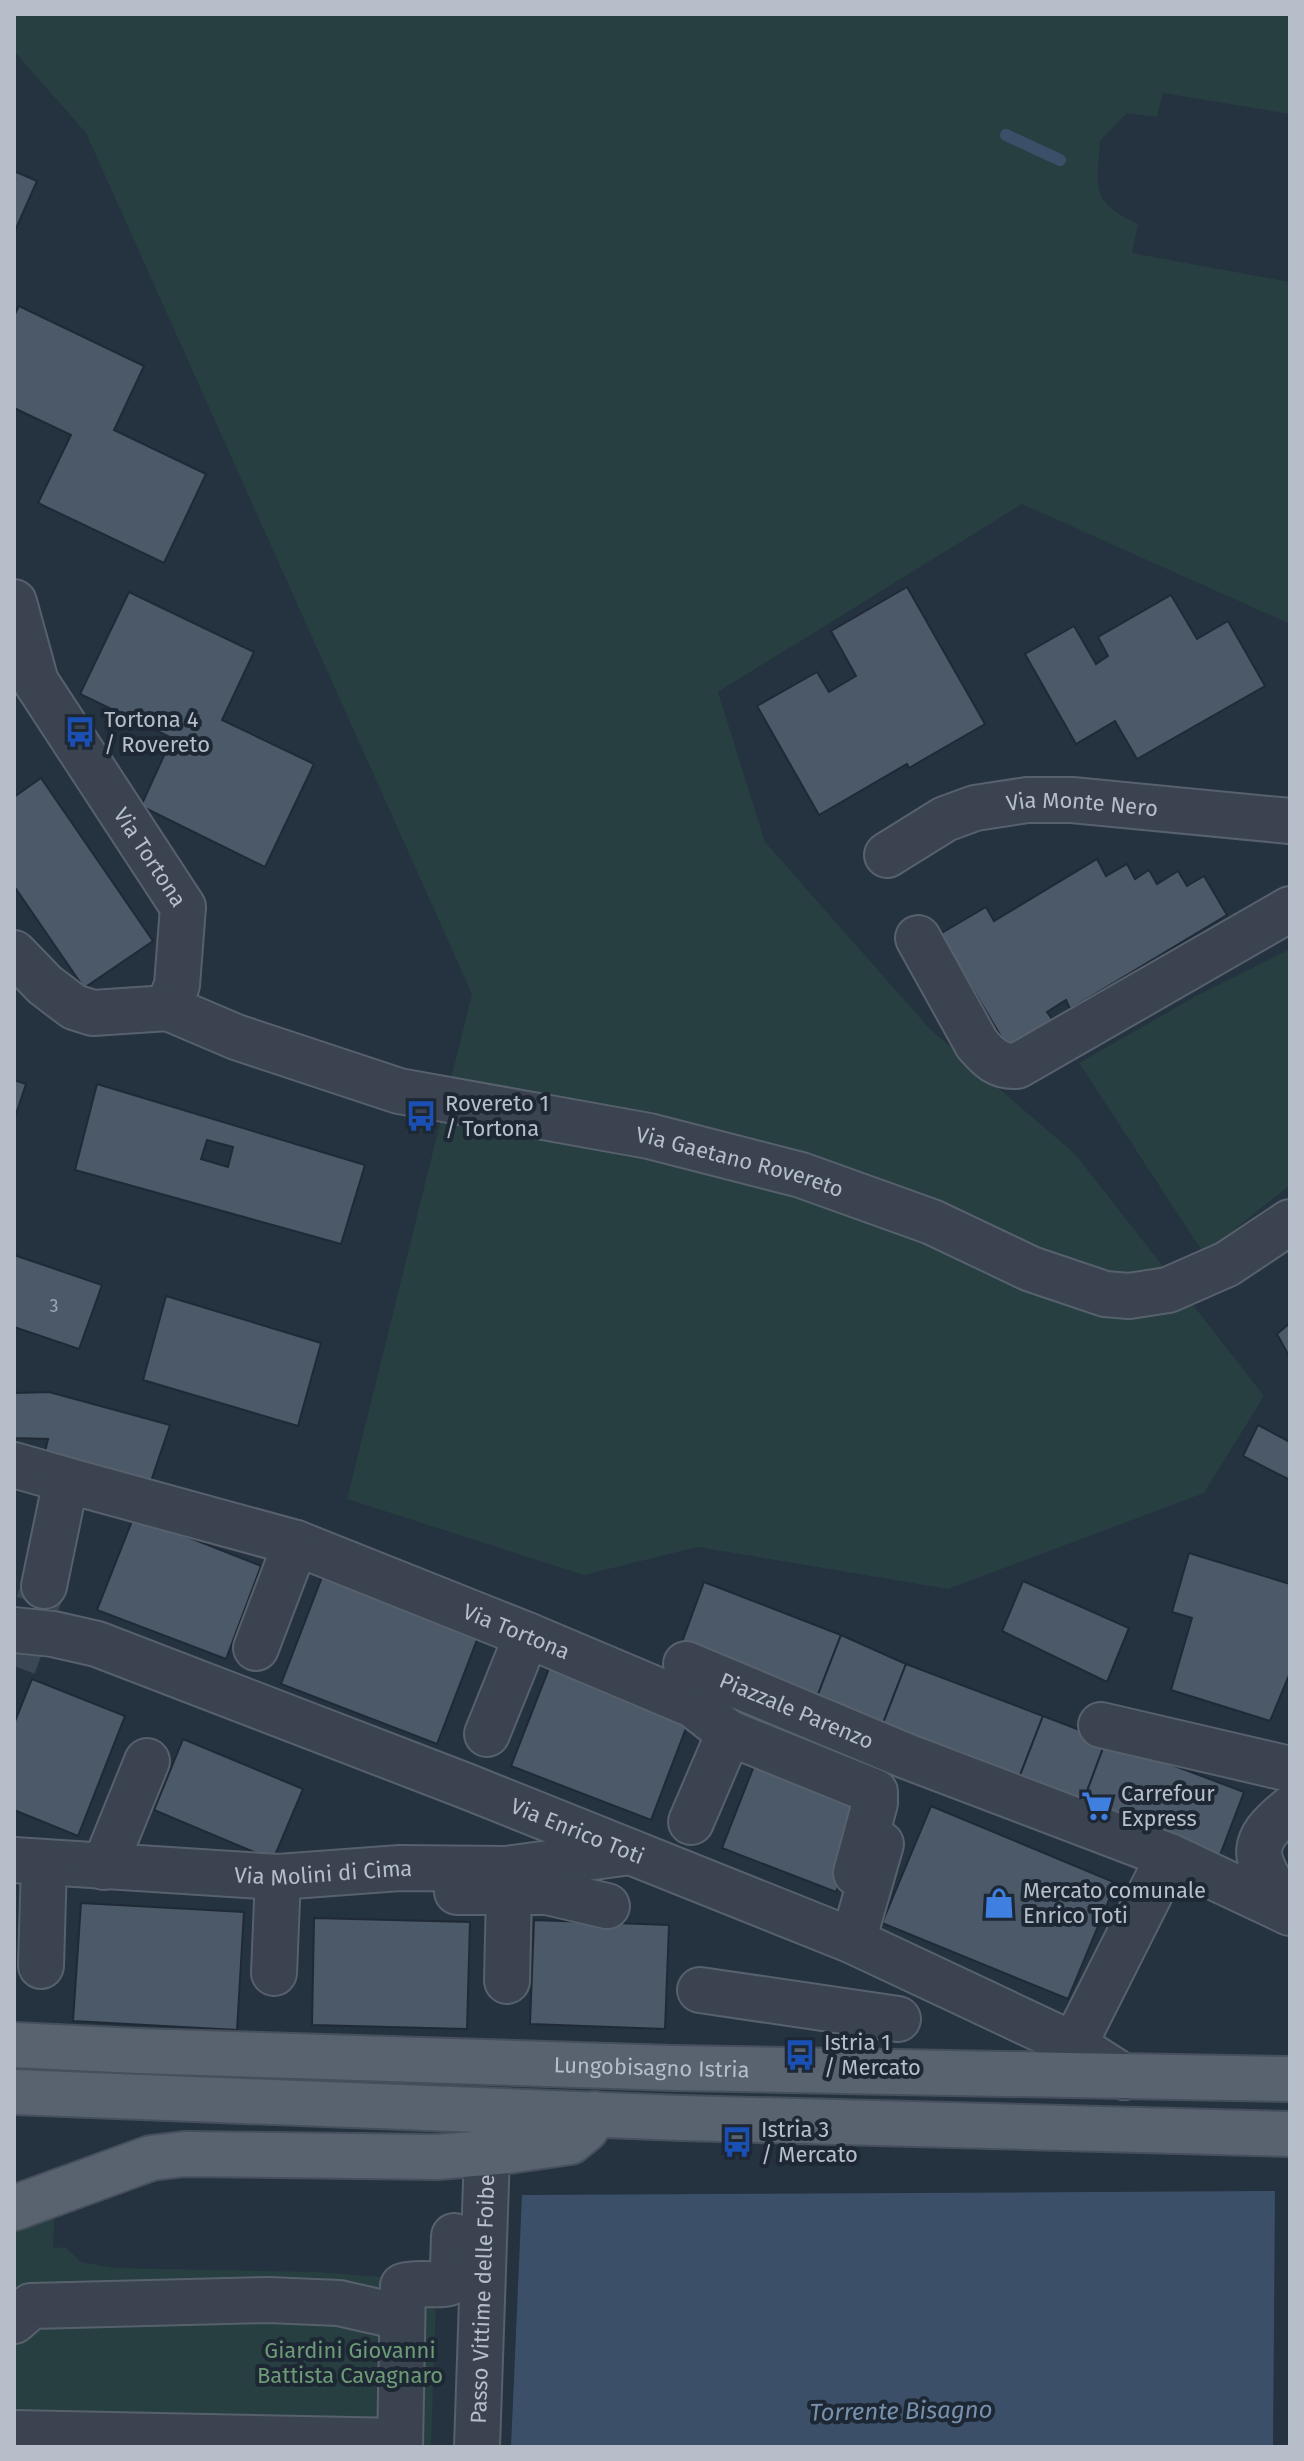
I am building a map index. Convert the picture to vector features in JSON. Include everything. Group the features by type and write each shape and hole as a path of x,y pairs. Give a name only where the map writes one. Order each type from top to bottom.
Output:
{"main road":[{"name":"Lungobisagno Istria","path":"14,2045 875,2073 1290,2079"},
{"path":"14,2092 594,2114 1290,2134"},
{"path":"14,2208 167,2155 416,2157 487,2153 570,2142 586,2129 594,2114"}],"street":[{"name":"Via Tortona","path":"14,602 36,682 183,907 177,985 168,1008"},
{"name":"Via Monte Nero","path":"887,855 945,819 975,808 1027,800 1072,800 1290,821"},
{"path":"918,938 977,1044 990,1059 1004,1067 1017,1066 1290,909"},
{"path":"14,953 45,985 74,1007 93,1013 168,1008"},
{"name":"Via Gaetano Rovereto","path":"168,1008 236,1037 399,1091 649,1136 801,1175 932,1222 1031,1269 1105,1294 1129,1296 1168,1290 1227,1264 1290,1222"},
{"name":"Via Tortona","path":"14,1465 296,1543 693,1705 729,1733 875,1792 875,1803 856,1873"},
{"path":"44,1586 66,1480"},
{"path":"256,1648 296,1543"},
{"name":"Via Enrico Toti","path":"14,1630 53,1634 97,1644 632,1852 853,1941 1074,2045 1124,2077"},
{"path":"487,1734 527,1635"},
{"name":"Piazzale Parenzo","path":"686,1664 906,1756 1169,1856 1288,1912"},
{"path":"1101,1725 1290,1769"},
{"path":"691,1822 729,1733"},
{"path":"853,1941 906,1756"},
{"path":"104,1867 147,1761"},
{"name":"Piazzale Parenzo","path":"1288,1912 1259,1859 1262,1837 1268,1826 1290,1809"},
{"name":"Via Molini di Cima","path":"29,1861 278,1877 400,1868 506,1869 632,1852"},
{"path":"1074,2045 1169,1856"},
{"path":"29,1861 41,1966"},
{"path":"278,1877 287,1888 303,1897 547,1892 607,1906"},
{"path":"274,1973 278,1877"},
{"path":"507,1981 509,1892"},
{"path":"875,2073 921,1974"},
{"path":"700,1990 898,2019"},
{"name":"Passo Vittime delle Foibe","path":"477,2447 487,2153"},
{"path":"14,2433 400,2444 403,2286 426,2282 449,2283 454,2236"},
{"path":"14,2321 31,2306 268,2300 339,2303 401,2317"}],"green space":[{"path":"14,14 1290,14 1290,114 1163,93 1157,117 1127,113 1100,141 1098,183 1104,201 1138,224 1132,253 1290,282 1290,624 1022,504 718,692 765,842 929,1028 1076,1155 1264,1396 1204,1493 948,1589 698,1547 584,1575 347,1499 472,994 86,133 14,51"},
{"path":"1290,949 1290,1185 1204,1254 1079,1063 1196,996"},
{"name":"Giardini Giovanni Battista Cavagnaro","path":"55,2206 53,2247 66,2248 81,2262 115,2268 317,2272 383,2277 436,2300 431,2447 14,2447 14,2221"}],"water":[{"name":"Torrente Bisagno","path":"1290,2191 1290,2447 511,2447 522,2195"}],"pier":[{"path":"1275,2187 1290,2187 1290,2447 1273,2447"}],"building":[{"path":"14,171 37,181 14,233"},
{"path":"19,306 144,366 114,430 206,474 164,563 38,503 71,435 14,408 14,316"},
{"path":"907,587 985,724 909,768 907,764 819,815 757,706 817,672 829,692 856,676 831,631"},
{"path":"129,592 254,652 222,720 314,764 265,867 141,806 172,738 80,694"},
{"path":"1171,595 1197,639 1228,621 1265,686 1137,759 1115,721 1076,744 1025,654 1074,626 1096,664 1108,656 1098,637"},
{"path":"41,778 153,941 84,988 14,886 14,797"},
{"path":"1097,859 1106,876 1127,864 1135,879 1149,870 1157,884 1178,871 1187,886 1204,876 1227,915 1070,1009 1066,1000 1047,1012 1055,1023 1009,1050 940,934 986,907 994,921"},
{"path":"14,1080 26,1084 14,1120"},
{"path":"97,1084 365,1165 341,1244 75,1170","holes":["207,1140 233,1147 228,1167 201,1159"]},
{"path":"14,1255 102,1285 79,1349 14,1327"},
{"path":"166,1296 321,1343 298,1426 143,1380"},
{"path":"1290,1323 1290,1358 1277,1334"},
{"path":"49,1392 170,1425 149,1487 44,1456 48,1439 14,1438 14,1393"},
{"path":"1258,1425 1290,1442 1290,1480 1243,1456"},
{"path":"134,1516 261,1566 226,1659 97,1610"},
{"path":"1189,1553 1290,1584 1290,1673 1270,1721 1171,1690 1192,1618 1172,1612"},
{"path":"324,1572 480,1632 437,1744 281,1684"},
{"path":"1023,1581 1129,1628 1107,1682 1002,1631"},
{"path":"704,1582 841,1635 817,1697 681,1645"},
{"path":"841,1635 906,1664 882,1726 817,1697"},
{"path":"552,1661 691,1715 651,1820 511,1766"},
{"path":"906,1664 1043,1716 1019,1778 882,1726"},
{"path":"32,1679 125,1716 78,1836 14,1810 14,1724"},
{"path":"1043,1716 1106,1740 1083,1802 1019,1778"},
{"path":"183,1739 303,1789 273,1860 154,1810"},
{"path":"1106,1740 1244,1792 1220,1855 1083,1802"},
{"path":"759,1753 872,1797 836,1892 722,1848"},
{"name":"Mercato comunale Enrico Toti","path":"931,1806 1116,1883 1068,1999 882,1923"},
{"path":"81,1903 244,1912 237,2030 73,2021"},
{"path":"314,1918 470,1922 467,2029 312,2025"},
{"path":"534,1920 669,1925 665,2029 530,2024"}],"waterway":[{"path":"1006,135 1060,160"}],"tunnel":[{"path":"14,1666 44,1586"}],"place":[{"name":"Tortona 4 / Rovereto","path":"80,732"},
{"name":"Rovereto 1 / Tortona","path":"421,1116"},
{"name":"Carrefour Express","path":"1097,1806"},
{"name":"Mercato comunale Enrico Toti","path":"999,1903"},
{"name":"Istria 1 / Mercato","path":"800,2055"},
{"name":"Istria 3 / Mercato","path":"737,2142"}]}
